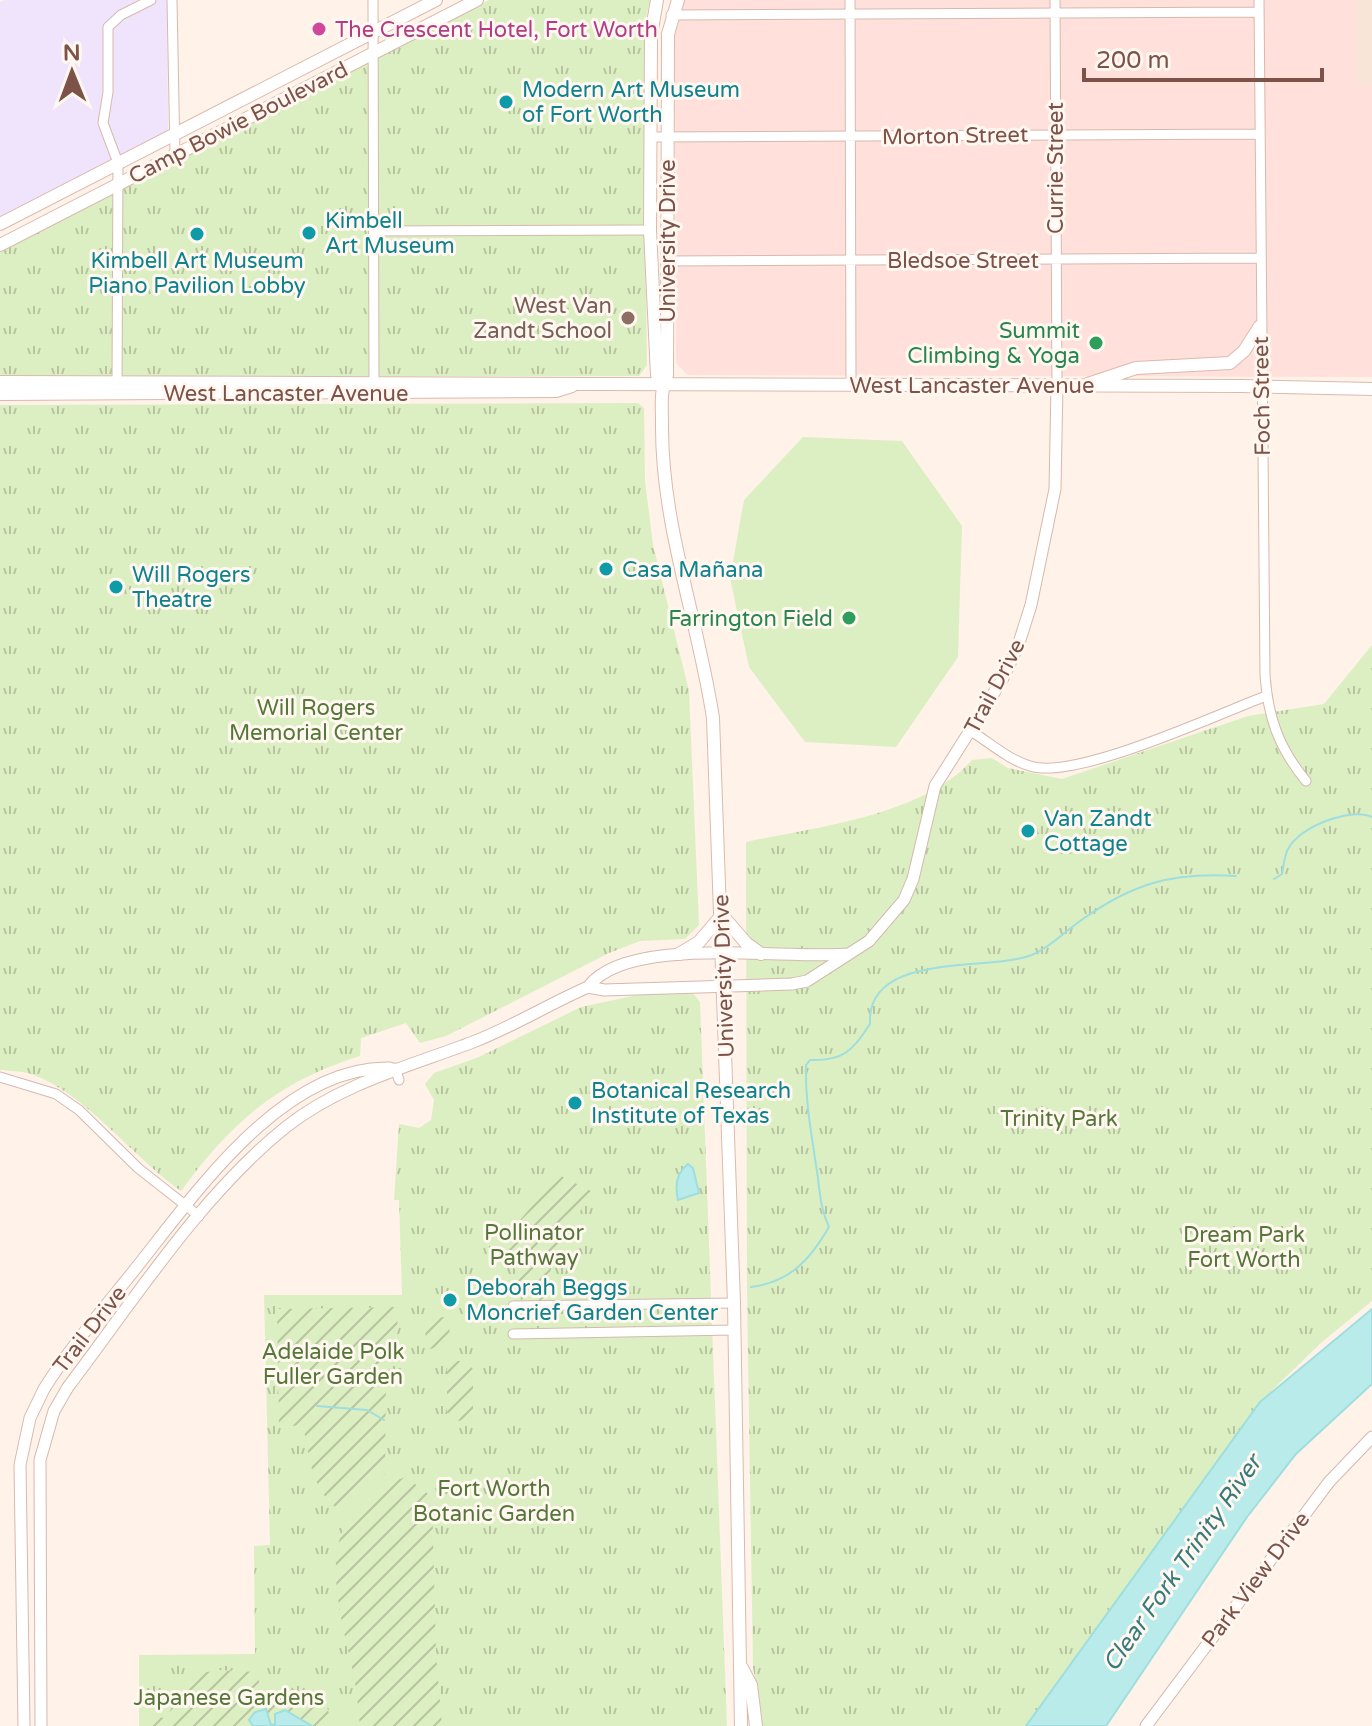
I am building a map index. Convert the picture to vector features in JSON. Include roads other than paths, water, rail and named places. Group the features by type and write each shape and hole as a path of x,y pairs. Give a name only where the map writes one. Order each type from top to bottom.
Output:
{"main road":[{"name":"Camp Bowie Boulevard","path":"0,224 436,0"},
{"name":"Camp Bowie Boulevard","path":"0,245 477,0"},
{"name":"University Drive","path":"657,0 651,35 650,230 657,375 662,386 665,488 713,718 734,1303 741,1726"},
{"name":"University Drive","path":"662,386 667,375 667,137 671,15 678,0"},
{"path":"246,97 254,115"},
{"path":"225,108 233,125"},
{"path":"650,230 667,261"},
{"path":"1085,385 1105,375 1136,368 1230,363 1244,351 1260,326"},
{"name":"West Lancaster Avenue","path":"0,394 117,388 374,386 515,381 572,386 851,384 1372,389"},
{"name":"West Lancaster Avenue","path":"0,382 117,388"},
{"path":"679,954 699,942 722,915 746,943 761,954"},
{"name":"University Drive","path":"742,1668 751,1685 756,1726"}],"street":[{"path":"117,388 118,163 103,123 108,92 110,22 151,0"},
{"path":"172,0 172,135 175,155"},
{"path":"373,0 374,386"},
{"path":"850,0 851,384"},
{"name":"Currie Street","path":"1055,0 1057,385"},
{"name":"Foch Street","path":"1259,0 1259,258 1266,696 1281,748 1306,781"},
{"path":"671,15 1259,12"},
{"name":"Morton Street","path":"651,137 1260,134"},
{"path":"374,231 650,230"},
{"name":"Bledsoe Street","path":"667,261 1259,258"},
{"name":"Trail Drive","path":"588,987 604,990 807,981 879,931 904,900 913,879 935,786 971,731 1018,646 1031,605 1055,489 1057,385"},
{"path":"971,731 1028,766 1056,768 1107,756 1266,696"},
{"name":"Trail Drive","path":"41,1726 40,1460 54,1411 68,1387 199,1216 255,1154 288,1125 588,987 597,974 653,957 679,954 849,954"},
{"name":"Trail Drive","path":"24,1726 20,1465 30,1418 44,1389 185,1206 237,1146 292,1101 329,1082 397,1074"},
{"path":"0,1077 56,1094 79,1110 138,1168 199,1216"},
{"path":"513,1306 734,1303"},
{"path":"513,1334 734,1330"},
{"name":"Park View Drive","path":"1146,1726 1329,1482 1372,1437"},
{"path":"21,1486 40,1485"}],"water":[{"path":"688,1164 693,1168 699,1193 678,1200 677,1180"},
{"name":"Clear Fork Trinity River","path":"1372,1309 1372,1384 1296,1454 1247,1517 1106,1726 1026,1726 1260,1402"},
{"path":"266,1709 271,1725 275,1724 275,1714 285,1710 312,1726 253,1726 249,1720 255,1712"}],"waterway":[{"path":"1274,879 1282,874 1288,849 1303,833 1339,817 1372,817"},
{"path":"751,1287 777,1280 798,1268 829,1227 822,1204 810,1128 806,1065 810,1060 831,1059 852,1048 870,1024 874,1001 887,985 933,968 1032,955 1114,899 1152,884 1191,876 1236,876"},
{"path":"317,1406 367,1410 384,1420"}],"place":[{"name":"The Crescent Hotel, Fort Worth","path":"319,29"},
{"name":"Modern Art Museum of Fort Worth","path":"506,102"},
{"name":"Kimbell Art Museum","path":"309,233"},
{"name":"Kimbell Art Museum Piano Pavilion Lobby","path":"197,234"},
{"name":"West Van Zandt School","path":"628,318"},
{"name":"Summit Climbing & Yoga","path":"1096,343"},
{"name":"Casa Mañana","path":"606,569"},
{"name":"Will Rogers Theatre","path":"116,587"},
{"name":"Farrington Field","path":"849,618"},
{"name":"Van Zandt Cottage","path":"1028,831"},
{"name":"Botanical Research Institute of Texas","path":"575,1103"},
{"name":"Deborah Beggs Moncrief Garden Center","path":"450,1300"}],"park label":[{"name":"Will Rogers Memorial Center","path":"316,720"},
{"name":"Trinity Park","path":"1059,1118"},
{"name":"Pollinator Pathway","path":"534,1244"},
{"name":"Dream Park Fort Worth","path":"1244,1246"},
{"name":"Adelaide Polk Fuller Garden","path":"333,1364"},
{"name":"Fort Worth Botanic Garden","path":"494,1500"},
{"name":"Japanese Gardens","path":"229,1697"}]}
